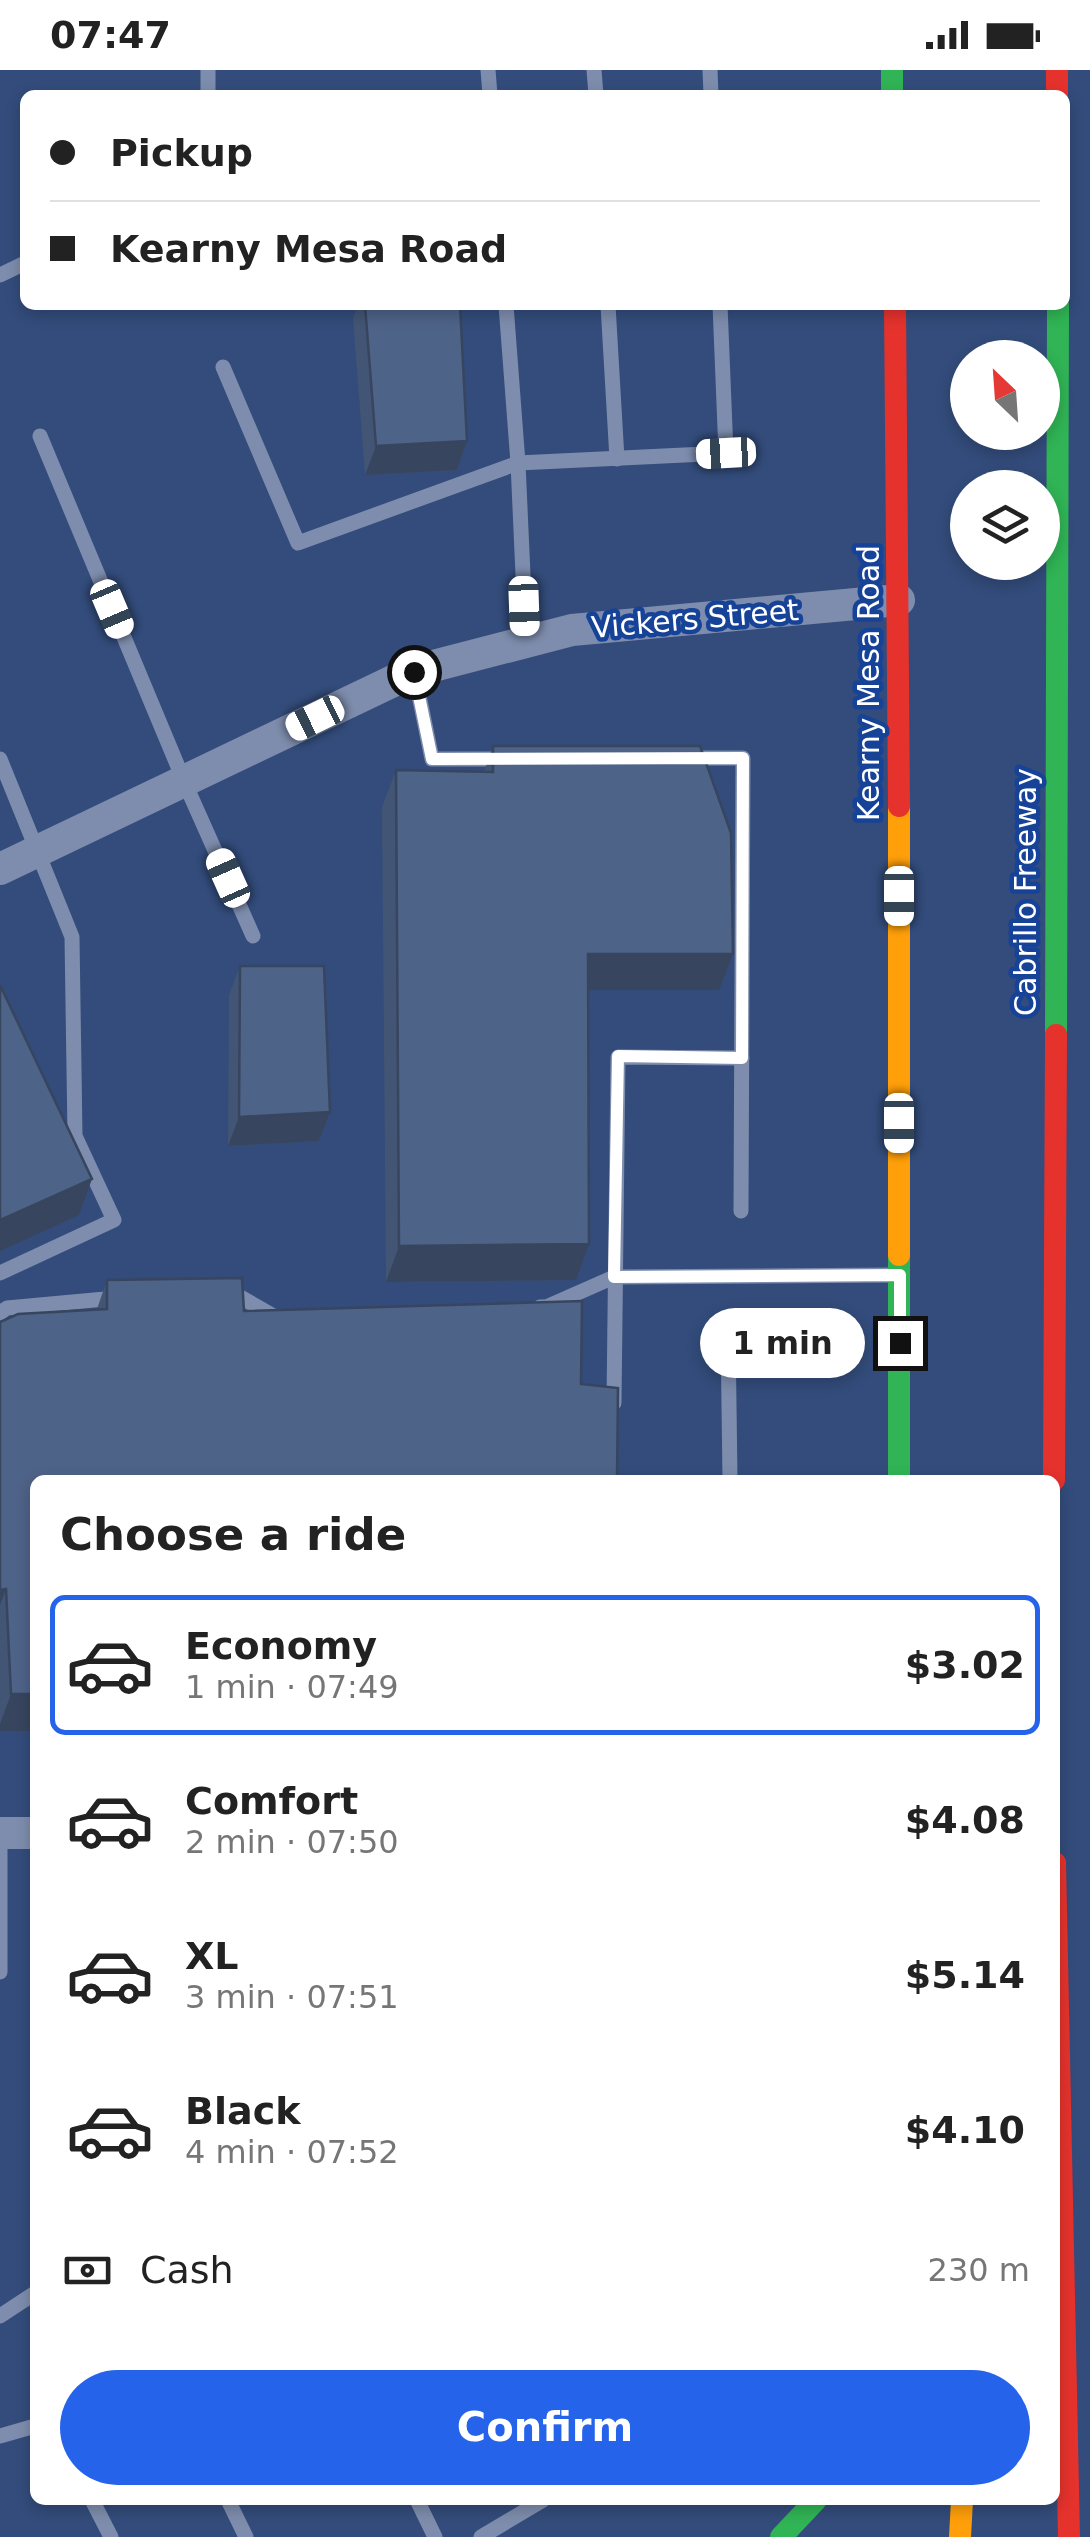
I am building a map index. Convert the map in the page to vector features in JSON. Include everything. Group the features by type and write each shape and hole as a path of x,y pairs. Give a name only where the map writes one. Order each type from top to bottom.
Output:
{"main road":[{"name":"Kearny Mesa Road","path":"896,310 900,1475"},
{"name":"Cabrillo Freeway","path":"1054,1475 1058,310"},
{"path":"1060,2104 1069,2537"},
{"path":"781,2537 811,2505"},
{"path":"960,2537 962,2505"}],"street":[{"name":"Vickers Street","path":"0,869 414,672 572,630 900,600"},
{"path":"0,1833 30,1833"}],"lane":[{"path":"506,310 526,642"},
{"path":"608,310 617,458"},
{"path":"223,367 298,543 518,464 726,453 720,310"},
{"path":"40,436 253,936"},
{"path":"414,672 432,759 529,759"},
{"path":"665,758 743,758 741,1211"},
{"path":"0,759 72,937 75,1136 114,1220 0,1273"},
{"path":"614,1424 618,1056 742,1058"},
{"path":"526,1308 546,1307 614,1277 900,1275"},
{"path":"205,1289 225,1288 275,1318 294,1318"},
{"path":"0,1312 7,1308 126,1297"},
{"path":"728,1331 730,1475"},
{"path":"0,1833 0,1972"},
{"path":"0,2316 30,2297"},
{"path":"0,2436 30,2427"},
{"path":"94,2505 110,2537"},
{"path":"230,2505 246,2537"},
{"path":"418,2505 434,2537"},
{"path":"481,2537 535,2505"}],"building":[{"path":"365,310 460,310 467,441 376,446"},
{"path":"493,746 700,746 731,833 733,954 588,954 589,1244 399,1246 396,770 493,772"},
{"path":"240,966 324,966 330,1112 239,1117"},
{"path":"0,985 92,1179 0,1220"},
{"path":"242,1278 244,1311 582,1301 581,1384 618,1388 617,1475 30,1475 30,1694 11,1694 6,1589 0,1590 0,1322 18,1314 107,1309 107,1280"}],"traffic: fast":[{"path":"892,70 892,90"},
{"path":"1056,1035 1058,310"},
{"path":"899,1255 899,1475"},
{"path":"781,2537 811,2505"}],"traffic: slow":[{"path":"899,806 899,1255"},
{"path":"960,2537 962,2505"}],"traffic: jam":[{"path":"1057,70 1057,90"},
{"path":"895,310 899,806"},
{"path":"1054,1475 1056,1035"},
{"path":"1060,2104 1069,2537"}],"route":[{"path":"414,672 432,759 743,758 742,1058 618,1056 614,1277 900,1275 900,1343"}]}
